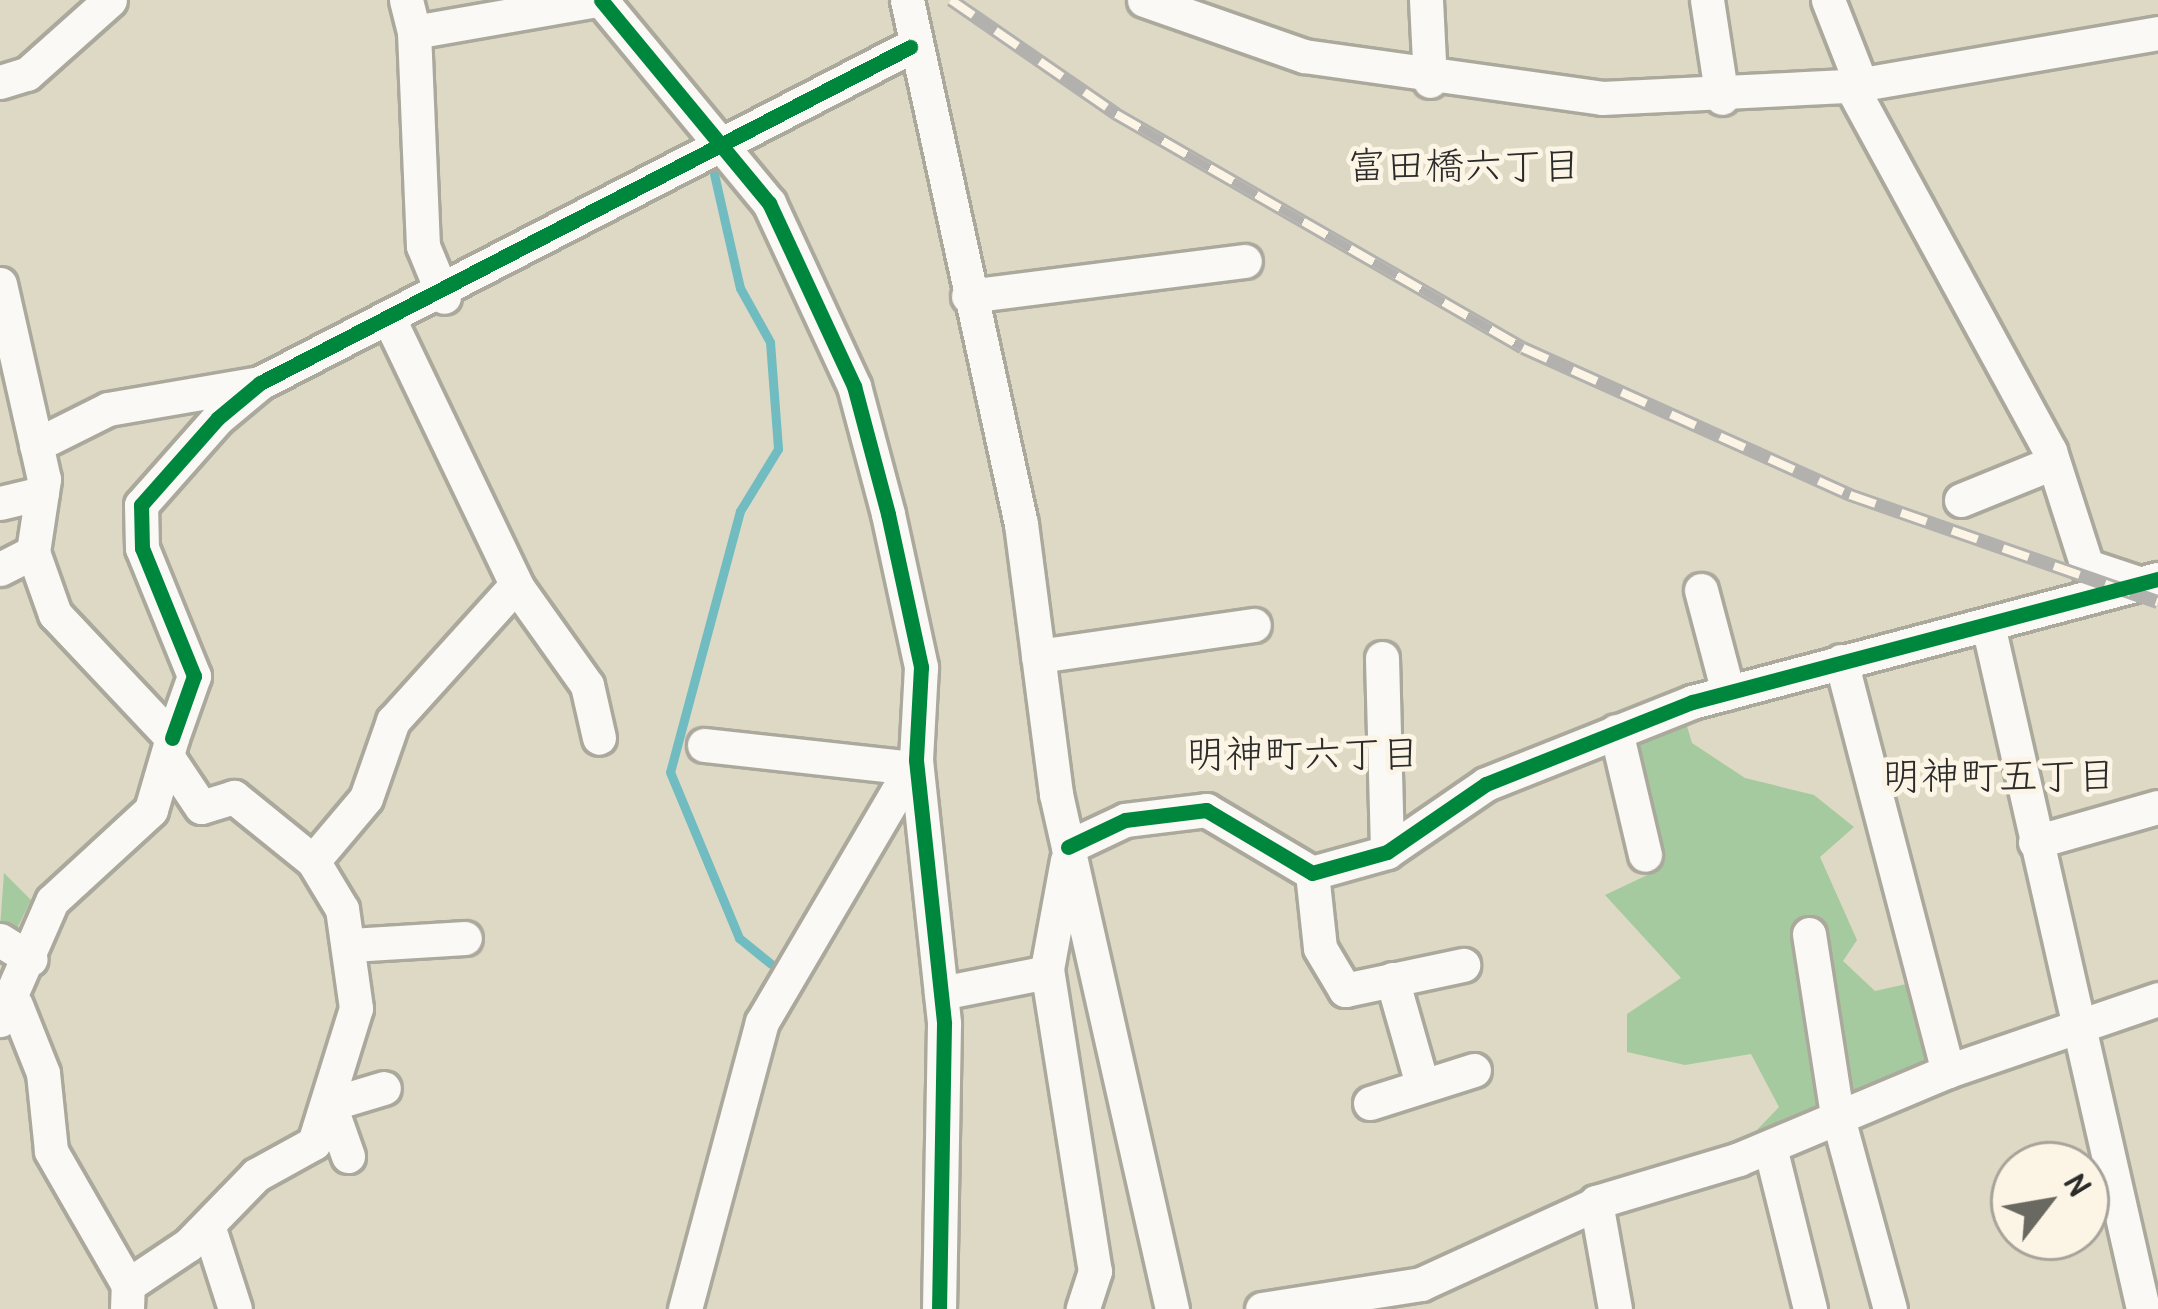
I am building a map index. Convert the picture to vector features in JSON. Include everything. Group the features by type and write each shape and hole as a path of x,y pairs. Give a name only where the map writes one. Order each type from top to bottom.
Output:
{"street":[{"path":"0,82 27,74 110,0"},
{"path":"444,297 423,246 410,16 600,0 724,136 769,203 854,386 921,667 914,764 941,993 939,1309"},
{"path":"907,0 910,47 1021,524 1069,850 1172,1309"},
{"path":"1144,0 1190,20 1430,81 1722,98 1856,85 2158,33"},
{"path":"1190,20 1222,0"},
{"path":"1426,0 1430,81"},
{"path":"1707,0 1722,98"},
{"path":"1828,0 1856,85 2052,463 2087,566 2150,581"},
{"path":"36,445 108,409 260,383 444,297 724,136 910,47"},
{"path":"968,296 1246,261"},
{"path":"0,284 42,493 33,552 55,614 170,747 202,807 234,797 313,861 351,945 356,1008 332,1106 314,1143 256,1175 127,1297 51,1151 43,1072 8,1012 52,901 151,810 170,747 194,676 142,548 141,505 260,383"},
{"path":"391,323 516,584 587,685 599,738"},
{"path":"1961,500 2052,463"},
{"path":"0,503 42,493"},
{"path":"0,569 33,552"},
{"path":"1069,850 1125,820 1206,811 1312,872 1387,852 1486,784 1728,692 2150,581"},
{"path":"313,861 366,799 394,721 516,584"},
{"path":"1701,590 1728,692"},
{"path":"1038,656 1254,625"},
{"path":"1988,626 2143,1309"},
{"path":"1382,658 1387,852"},
{"path":"1840,661 1948,1071"},
{"path":"1616,731 1646,855"},
{"path":"704,746 914,764"},
{"path":"685,1309 762,1022 914,764"},
{"path":"2035,842 2158,807"},
{"path":"1069,850 1047,972 1095,1271 1083,1309"},
{"path":"1312,872 1319,948 1345,990 1462,964"},
{"path":"1809,934 1837,1114 1890,1309"},
{"path":"351,945 465,938"},
{"path":"0,940 31,959"},
{"path":"941,993 1047,972"},
{"path":"1392,980 1422,1084"},
{"path":"1262,1309 1421,1283 1588,1207 1770,1147 1837,1114 1948,1071 2158,999"},
{"path":"1370,1103 1474,1070"},
{"path":"332,1106 384,1088"},
{"path":"332,1106 348,1156"},
{"path":"1770,1147 1810,1309"},
{"path":"1588,1207 1615,1309"},
{"path":"208,1225 235,1309"}],"green space":[{"path":"1683,713 1692,743 1745,778 1814,795 1854,827 1820,857 1857,940 1843,961 1875,991 1911,983 1931,1062 1756,1131 1779,1107 1751,1054 1685,1065 1627,1052 1627,1014 1681,978 1605,895 1658,870 1629,741"},
{"path":"4,873 31,900 14,935 0,928"}],"waterway":[{"path":"712,165 740,288 770,342 778,449 740,511 670,772 739,938 771,964"}],"railway":[{"path":"951,0 1116,114 1523,348 1850,495 2158,602"}],"cycle path":[{"path":"601,0 769,203 854,386 888,514 921,667 916,760 944,1024 939,1309"},
{"path":"172,738 194,676 142,548 141,505 218,418 260,383 910,47"},
{"path":"1068,847 1125,820 1206,810 1312,873 1387,852 1486,784 1692,702 2158,579"}],"district":[{"name":"富田橋六丁目","path":"1464,165"},
{"name":"明神町六丁目","path":"1303,753"},
{"name":"明神町五丁目","path":"1999,775"}]}
